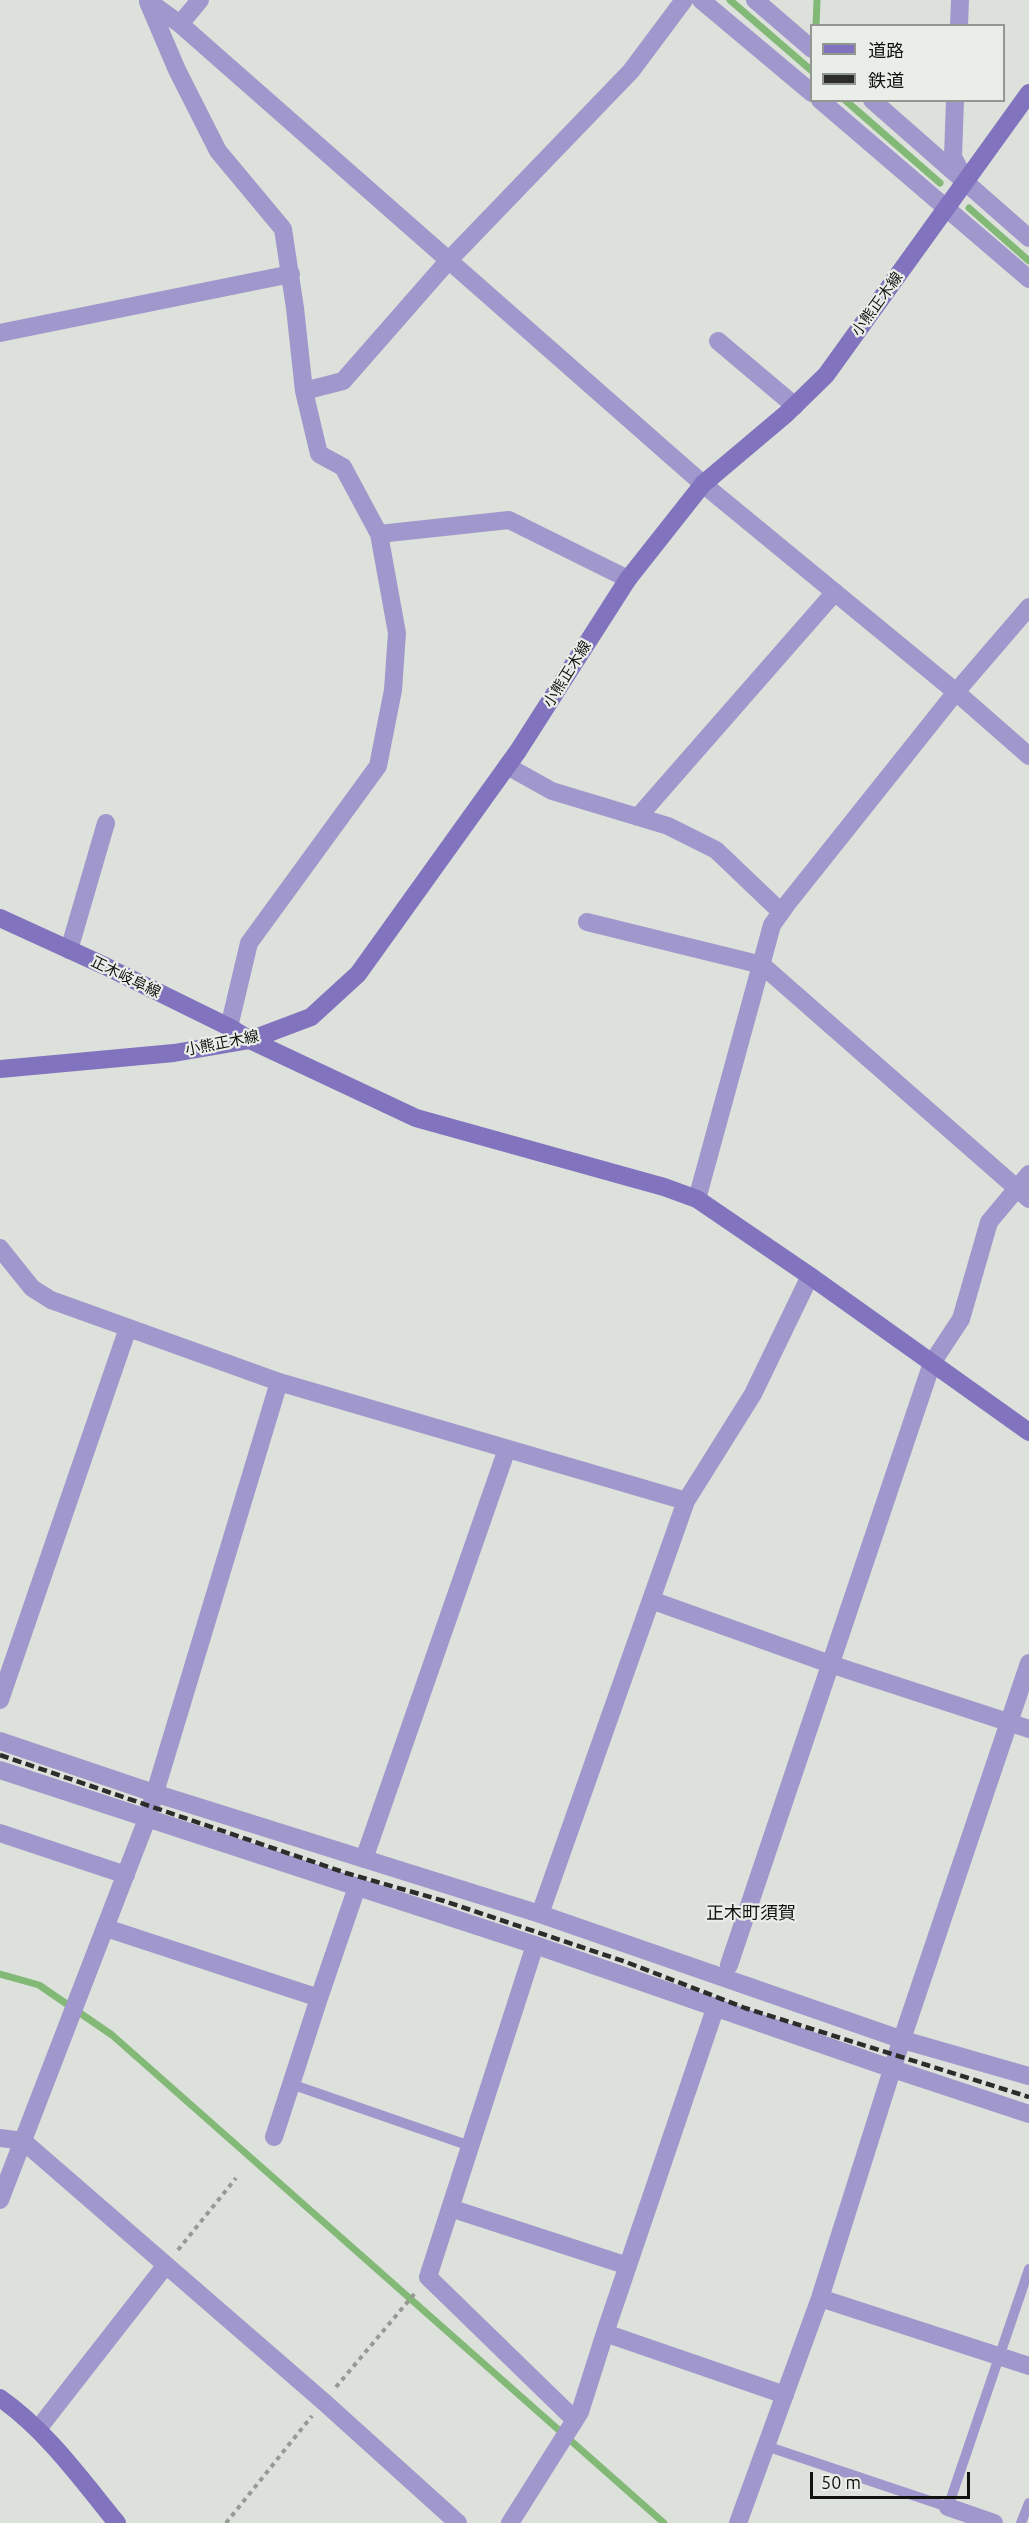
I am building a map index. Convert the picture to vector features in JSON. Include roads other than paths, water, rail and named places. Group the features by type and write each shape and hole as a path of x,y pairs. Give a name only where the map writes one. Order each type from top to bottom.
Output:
{"main road":[{"name":"小熊正木線","path":"0,1069 174,1053 250,1040 310,1017 358,974 507,766 628,579 703,484 795,406 826,375 965,180 1001,135 1029,93"},
{"name":"正木岐阜線","path":"0,918 416,1118 664,1187 697,1199 810,1276 1029,1432"},
{"path":"0,2398 22,2413 38,2429 117,2523"}],"street":[{"path":"180,24 200,0"},
{"path":"304,391 342,381 450,260 631,71 684,0"},
{"path":"701,0 810,91"},
{"path":"755,0 810,47"},
{"path":"959,24 960,0"},
{"path":"148,1 180,24 703,484 956,692 1029,756"},
{"path":"148,1 177,70 218,151 283,228 291,274 304,391 319,454 343,467 379,534 397,633 393,690 378,766 249,943 230,1027"},
{"path":"822,102 1029,279"},
{"path":"874,102 1029,238"},
{"path":"956,102 953,157 965,180"},
{"path":"0,333 291,274"},
{"path":"718,341 795,406"},
{"path":"379,534 509,520 628,579"},
{"path":"638,817 835,592"},
{"path":"697,1199 772,925 956,692 1029,607"},
{"path":"507,766 552,791 668,826 716,850 781,912"},
{"path":"69,950 106,823"},
{"path":"587,922 762,964 1023,1193"},
{"path":"729,1965 932,1363 962,1319 989,1222 1023,1193 1029,1174"},
{"path":"0,1248 32,1288 51,1300 279,1382 686,1501"},
{"path":"540,1914 686,1501 753,1394 810,1276"},
{"path":"0,1700 128,1328"},
{"path":"0,2200 147,1819 279,1382"},
{"path":"364,1859 507,1449"},
{"path":"651,1600 830,1664 1029,1729"},
{"path":"738,2523 820,2298 893,2069 1029,1664"},
{"path":"0,1741 154,1793 540,1914 903,2040 1029,2076"},
{"path":"0,1770 536,1945 1029,2114"},
{"path":"0,1833 126,1875"},
{"path":"274,2137 357,1887"},
{"path":"106,1928 319,1998"},
{"path":"536,1945 428,2277 575,2420"},
{"path":"510,2523 575,2420 716,2006"},
{"path":"0,2138 23,2141 324,2402 458,2523"},
{"path":"450,2208 628,2266"},
{"path":"38,2429 166,2265"},
{"path":"820,2298 1029,2366"},
{"path":"605,2333 785,2394"},
{"path":"948,2507 994,2523"}],"lane":[{"path":"291,2084 471,2146"},
{"path":"766,2446 948,2507 1029,2269"},
{"path":"1021,2523 1029,2503"}],"waterway":[{"path":"730,0 810,69"},
{"path":"816,24 817,0"},
{"path":"847,102 940,183"},
{"path":"969,208 1029,261"},
{"path":"0,1974 39,1985 112,2035 664,2523"}],"railway":[{"path":"0,1755 346,1873 444,1901 626,1962 745,2008 1029,2097"}],"district":[{"name":"正木町須賀","path":"751,1913"}]}
